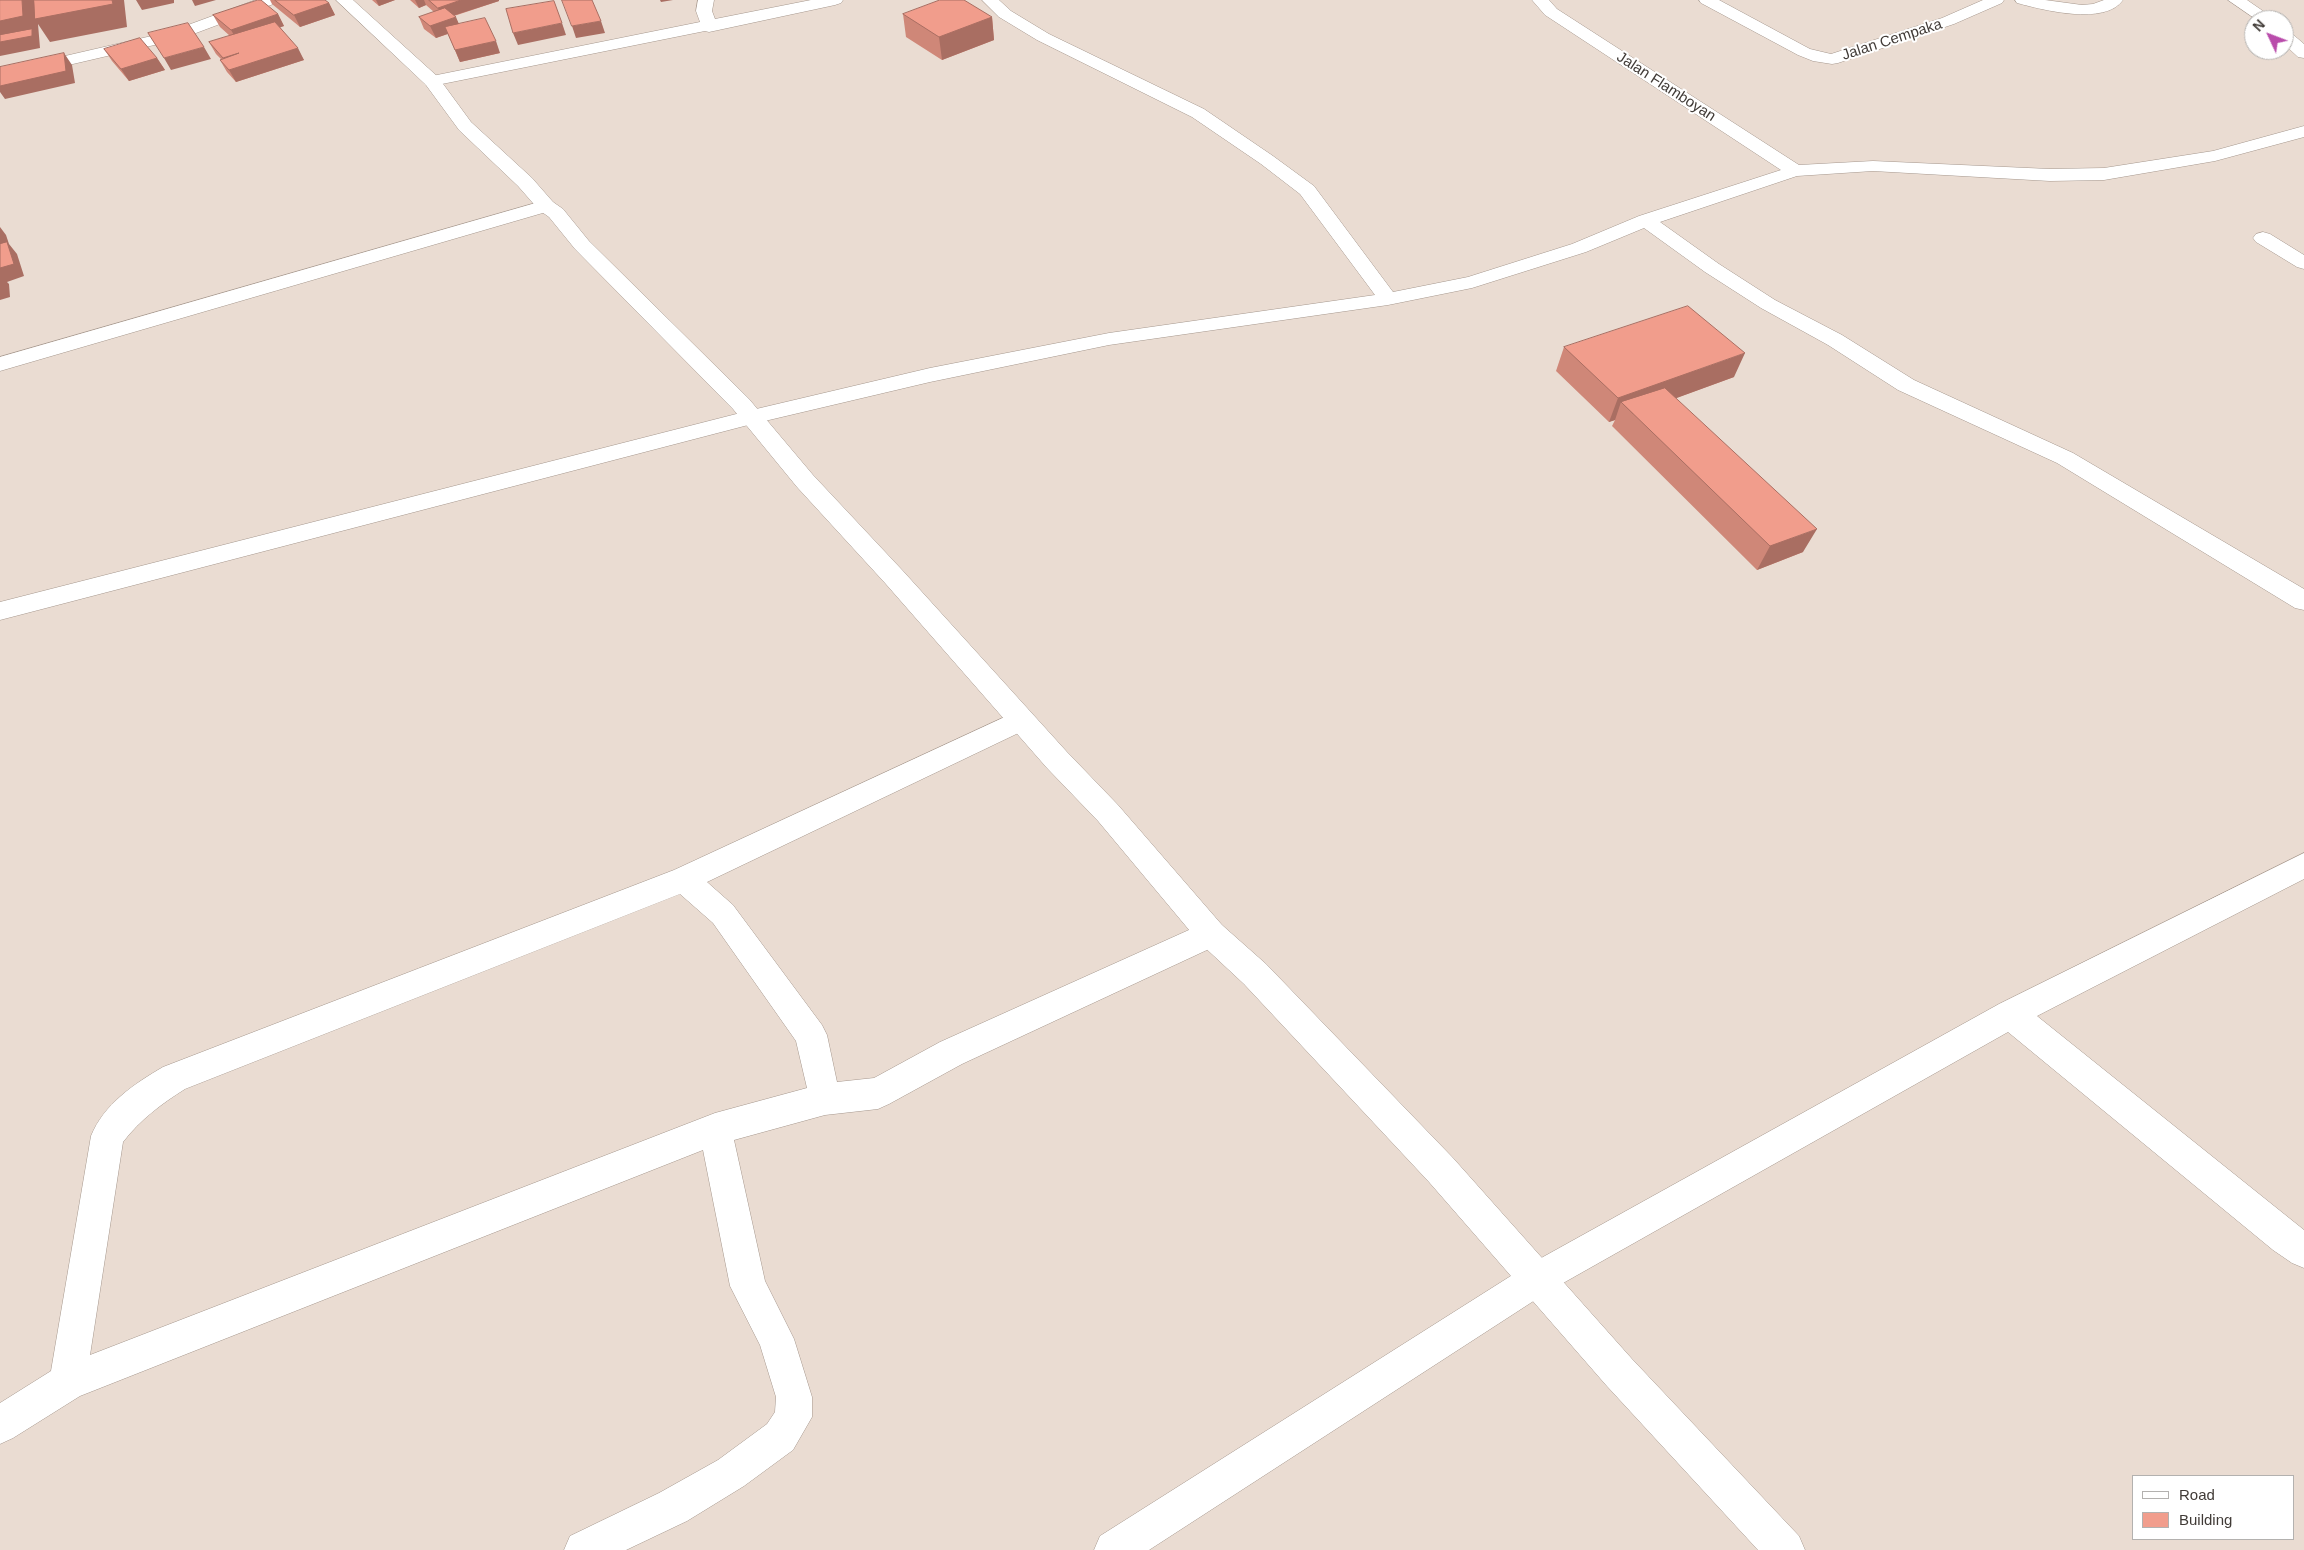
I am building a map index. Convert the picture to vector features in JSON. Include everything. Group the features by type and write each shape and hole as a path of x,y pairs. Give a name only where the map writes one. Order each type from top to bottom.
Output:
{"street":[{"path":"0,76 174,36 270,0"},
{"path":"344,0 432,81 465,126 525,182 546,206 556,213 582,244 714,375 752,417 804,481 875,556 1108,813 1210,934 1256,974 1441,1170 1619,1372 1785,1550"},
{"path":"706,0 704,11 709,27"},
{"path":"432,81 709,27 835,0"},
{"path":"990,0 1005,14 1043,38 1198,113 1307,190 1388,299"},
{"name":"Jalan Flamboyan","path":"1540,0 1551,12 1795,171"},
{"name":"Jalan Cempaka","path":"1714,1 1804,52 1832,59 1939,24 1996,0"},
{"path":"2023,0 2085,9 2099,7 2114,0"},
{"path":"2236,0 2252,10"},
{"path":"2294,44 2304,53"},
{"path":"0,611 752,417 930,374 1109,339 1388,299 1472,282 1579,248 1646,220 1795,171 1873,166 2050,175 2104,174 2215,156 2303,132"},
{"path":"0,364 546,206"},
{"path":"1646,220 1712,268 1768,304 1835,340 1906,385 2065,458 2304,601"},
{"path":"2263,238 2304,263"},
{"path":"68,1382 108,1136 124,1114 146,1095 174,1078 684,879 1022,720"},
{"path":"1114,1550 1537,1279 2010,1014 2304,865"},
{"path":"684,879 723,914 811,1035 825,1099"},
{"path":"0,1425 68,1382 715,1129 825,1099 878,1093 951,1053 1210,934"},
{"path":"2010,1014 2285,1238 2304,1251"},
{"path":"584,1550 673,1507 731,1472 780,1436 793,1417 794,1397 776,1339 748,1286 715,1129"}],"building":[{"path":"0,0 22,0 23,16 0,21"},
{"path":"34,0 112,0 113,4 35,19"},
{"path":"261,0 278,14 231,30 213,15"},
{"path":"275,0 325,0 329,3 294,15"},
{"path":"429,0 461,0 438,8"},
{"path":"562,0 592,0 601,21 572,26"},
{"path":"940,0 964,0 992,17 939,37 903,14"},
{"path":"554,1 562,23 513,33 506,9"},
{"path":"445,8 456,17 430,26 419,17"},
{"path":"485,18 496,41 455,50 445,27"},
{"path":"275,22 298,48 229,70 220,60 239,53 223,58 209,42"},
{"path":"188,23 204,47 164,58 148,33"},
{"path":"32,29 32,36 0,42 0,35"},
{"path":"140,38 157,58 121,69 104,49"},
{"path":"64,53 66,71 0,86 0,67"},
{"path":"7,242 14,264 0,268 0,244"},
{"path":"1688,306 1745,353 1618,398 1564,347"},
{"path":"1665,388 1817,529 1770,546 1621,402"}]}
